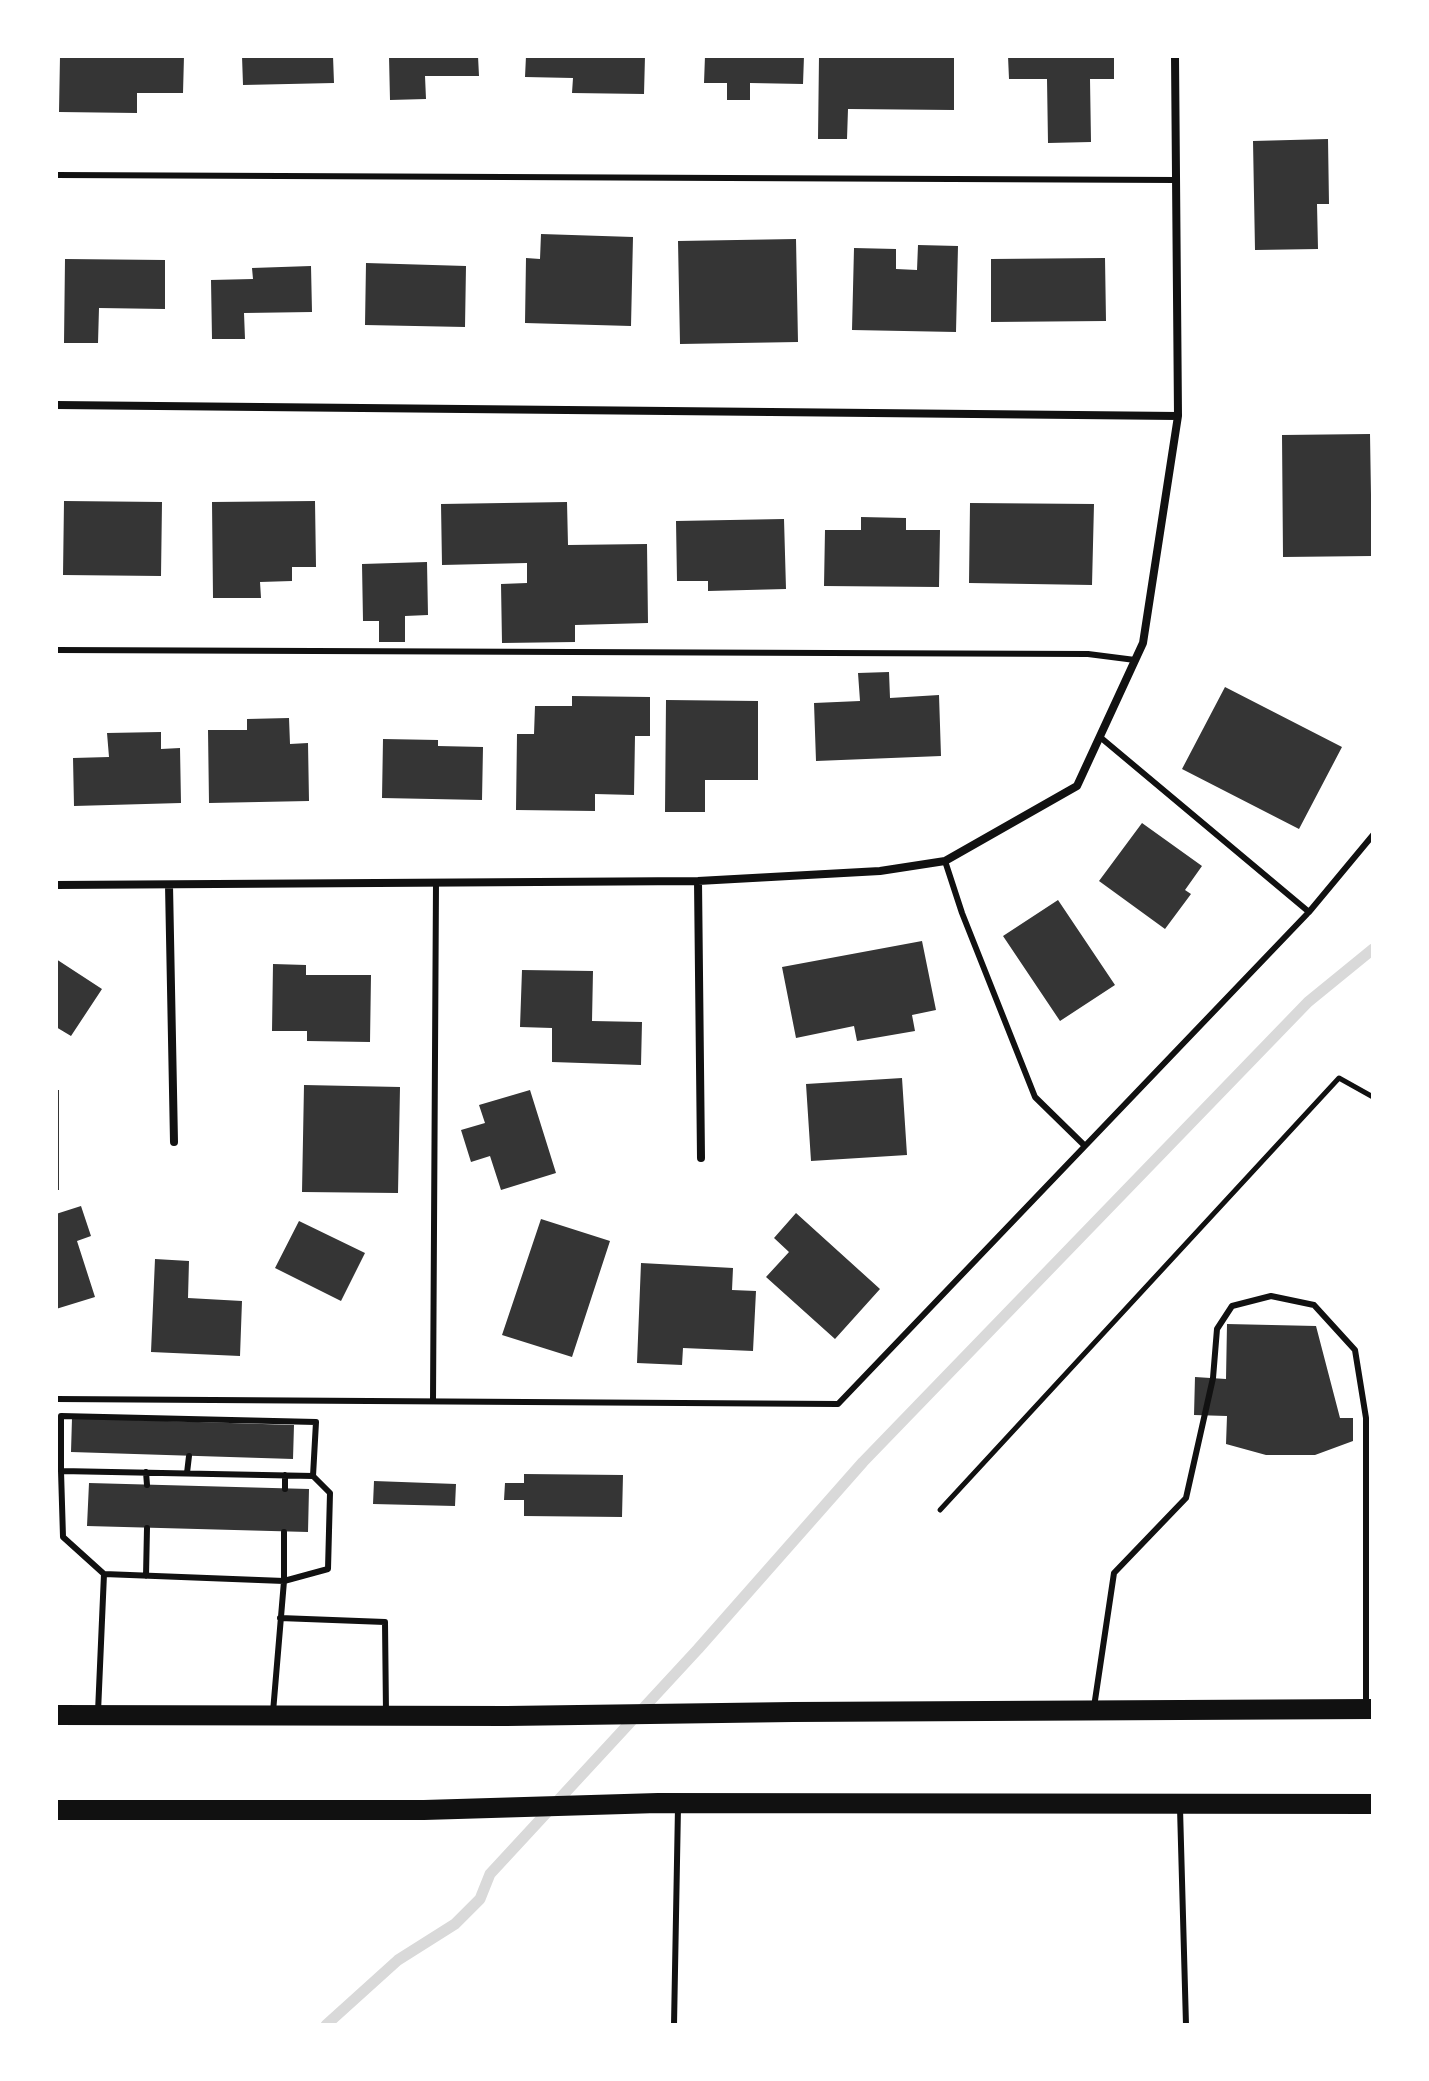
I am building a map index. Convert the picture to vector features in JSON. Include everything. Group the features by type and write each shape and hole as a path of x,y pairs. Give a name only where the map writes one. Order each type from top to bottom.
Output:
{"main road":[{"path":"56,1715 507,1716 1370,1709"},
{"path":"56,1810 424,1810 668,1803 1373,1804"}],"street":[{"path":"56,885 698,881 880,871 945,861 1077,786 1143,643 1178,416 1175,56"},
{"path":"56,405 1178,416"},
{"path":"698,881 701,1158"},
{"path":"169,885 174,1142"}],"lane":[{"path":"56,175 1176,180"},
{"path":"56,650 1088,654 1135,660"},
{"path":"1100,737 1309,912"},
{"path":"56,1399 838,1404 1309,912 1373,835"},
{"path":"945,861 962,913 1035,1097 1084,1145"},
{"path":"433,1401 436,883"},
{"path":"1094,1710 1114,1573 1186,1498 1213,1378 1217,1329 1232,1306 1271,1296 1314,1305 1355,1350 1366,1418 1370,1709"},
{"path":"61,1471 313,1476 330,1493 328,1569 284,1581 104,1574 63,1537 61,1471 61,1416 316,1422 313,1476"},
{"path":"187,1473 189,1456"},
{"path":"146,1472 147,1485"},
{"path":"285,1475 285,1489"},
{"path":"146,1576 147,1528"},
{"path":"273,1715 284,1581 284,1532"},
{"path":"98,1715 104,1574"},
{"path":"280,1618 385,1622 386,1715"},
{"path":"668,1803 674,2025"},
{"path":"1180,1804 1185,2024"}],"path":[{"path":"940,1510 1339,1078 1373,1097"}],"building":[{"path":"60,56 184,56 183,93 137,93 137,113 59,112"},
{"path":"242,56 333,56 334,83 243,85"},
{"path":"389,56 478,56 479,76 425,76 426,99 390,100"},
{"path":"526,56 645,56 644,94 572,93 573,78 525,77"},
{"path":"705,56 804,56 803,84 750,83 750,100 727,100 727,83 704,83"},
{"path":"819,56 954,56 954,110 848,109 847,139 818,139"},
{"path":"1008,56 1114,56 1114,79 1090,79 1091,142 1048,143 1047,79 1009,79"},
{"path":"1328,139 1329,204 1317,204 1318,249 1255,250 1253,141"},
{"path":"541,234 633,237 631,326 525,323 526,258 540,259"},
{"path":"796,239 798,342 680,344 678,241"},
{"path":"918,245 958,246 956,332 852,330 854,248 896,249 896,269 917,270"},
{"path":"1105,258 1106,321 991,322 991,259"},
{"path":"65,259 165,260 165,309 99,308 98,343 64,343"},
{"path":"366,263 466,266 465,327 365,325"},
{"path":"311,266 312,312 244,313 245,339 212,339 211,280 253,279 252,268"},
{"path":"1370,434 1372,556 1283,557 1282,435"},
{"path":"64,501 162,502 161,576 63,575"},
{"path":"315,501 316,567 292,567 292,581 260,582 261,598 213,598 212,502"},
{"path":"567,502 568,545 647,544 648,623 575,625 575,642 502,643 501,584 527,583 527,563 442,565 441,504"},
{"path":"970,503 1094,504 1092,585 969,583"},
{"path":"861,517 906,518 906,530 940,530 939,587 824,586 825,530 861,530"},
{"path":"784,519 786,589 708,591 708,581 677,581 676,521"},
{"path":"427,562 428,615 405,616 405,642 379,642 379,621 363,621 362,564"},
{"path":"889,672 890,698 939,695 941,756 816,761 814,703 860,701 858,673"},
{"path":"1225,687 1342,747 1299,829 1182,769"},
{"path":"572,696 650,697 650,736 635,736 634,795 595,794 595,811 516,810 517,734 534,734 535,706 572,706"},
{"path":"666,700 758,701 758,780 705,780 705,812 665,812"},
{"path":"289,718 290,744 308,743 309,801 209,803 208,730 247,730 247,719"},
{"path":"161,732 161,749 180,748 181,803 74,806 73,758 109,757 107,733"},
{"path":"383,739 438,740 438,746 483,747 482,800 382,798"},
{"path":"1142,823 1202,866 1185,890 1191,894 1165,929 1099,881"},
{"path":"1058,900 1115,985 1060,1021 1003,936"},
{"path":"922,941 936,1010 912,1015 915,1031 857,1041 854,1026 796,1038 782,967"},
{"path":"56,959 102,989 71,1036 56,1027"},
{"path":"273,964 306,965 306,975 371,975 370,1042 307,1041 307,1031 272,1031"},
{"path":"522,970 593,971 592,1021 642,1022 641,1065 552,1062 552,1028 520,1027"},
{"path":"902,1078 907,1155 811,1161 806,1084"},
{"path":"304,1085 400,1087 398,1193 302,1192"},
{"path":"56,1090 59,1090 59,1190 56,1190"},
{"path":"530,1090 556,1173 501,1190 490,1156 471,1162 461,1130 485,1123 479,1105"},
{"path":"81,1206 91,1236 77,1241 95,1297 56,1309 56,1214"},
{"path":"796,1213 880,1289 835,1339 766,1277 789,1252 774,1238"},
{"path":"541,1219 610,1241 572,1357 502,1335"},
{"path":"299,1221 365,1253 341,1301 275,1268"},
{"path":"155,1259 189,1261 188,1298 242,1301 240,1356 151,1352"},
{"path":"641,1263 733,1268 732,1290 756,1291 753,1351 683,1348 682,1365 637,1363"},
{"path":"1227,1324 1316,1326 1340,1418 1353,1418 1353,1441 1315,1455 1266,1455 1226,1444 1227,1416 1194,1415 1195,1377 1226,1379"},
{"path":"72,1418 294,1425 293,1459 71,1452"},
{"path":"524,1474 623,1475 622,1517 524,1516 524,1500 504,1500 505,1483 524,1483"},
{"path":"374,1481 456,1484 455,1506 373,1504"},
{"path":"89,1483 309,1489 308,1532 87,1526"}],"waterway":[{"path":"326,2025 398,1960 455,1924 480,1899 490,1874 698,1649 863,1462 1308,1002 1373,949"}]}
